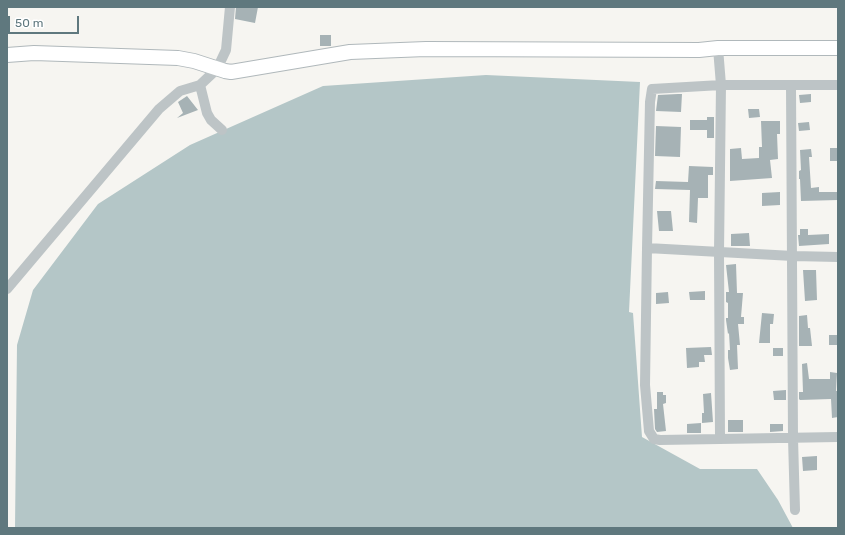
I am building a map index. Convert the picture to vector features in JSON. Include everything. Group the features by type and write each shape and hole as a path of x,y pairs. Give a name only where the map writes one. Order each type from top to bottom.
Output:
{"street":[{"path":"7,289 159,109 180,91 200,85 217,69 226,50 230,7"},
{"path":"718,48 721,85 719,252 720,439"},
{"path":"7,55 34,53 178,58 231,72 350,52 426,49 699,50 718,48 838,48"},
{"path":"200,85 207,113 211,120 222,130"},
{"path":"838,85 721,85 652,89 650,102 647,248 646,386 651,436 654,439 838,437"},
{"path":"791,86 793,438 795,510"},
{"path":"647,248 838,257"}],"shaded area":[{"path":"486,75 640,82 629,312 633,313 642,437 700,469 757,469 778,500 793,528 15,528 17,345 33,290 98,204 190,145 323,86"}],"building":[{"path":"236,7 258,7 255,23 235,19"},
{"path":"320,35 331,35 331,46 320,46"},
{"path":"682,94 681,112 656,111 658,95"},
{"path":"811,94 811,102 800,103 799,95"},
{"path":"187,96 198,110 177,118 183,113 178,102"},
{"path":"748,109 759,109 760,117 749,118"},
{"path":"707,117 714,117 714,138 707,138 707,130 690,130 690,120 707,120"},
{"path":"761,121 780,121 780,134 777,134 778,159 770,160 772,178 730,181 730,149 741,148 742,159 759,158 759,147 762,147"},
{"path":"809,122 810,130 799,131 798,123"},
{"path":"656,126 681,127 680,157 655,156"},
{"path":"830,148 838,148 838,161 830,161"},
{"path":"811,149 812,157 809,157 811,188 819,187 819,192 838,192 838,200 801,201 799,179 799,171 801,170 800,150"},
{"path":"689,166 713,167 713,175 708,175 708,198 698,198 697,223 689,222 690,190 655,189 656,181 688,182"},
{"path":"780,192 780,205 762,206 762,193"},
{"path":"657,211 671,211 673,231 659,231"},
{"path":"800,229 808,229 808,235 829,234 829,244 799,246 798,235 800,235"},
{"path":"749,233 750,246 731,246 731,234"},
{"path":"736,264 737,293 743,293 741,317 744,317 744,324 738,324 740,345 737,345 738,369 730,370 728,358 728,350 730,350 729,333 728,334 726,320 726,318 728,318 728,303 726,302 726,292 729,292 726,265"},
{"path":"803,270 816,270 817,300 805,301"},
{"path":"705,291 705,300 690,300 689,292"},
{"path":"668,292 669,303 656,304 656,293"},
{"path":"762,313 774,314 773,324 770,324 770,343 759,343"},
{"path":"807,315 812,346 799,346 799,316"},
{"path":"829,335 838,335 838,345 829,345"},
{"path":"711,347 712,355 704,355 705,362 699,362 699,367 687,368 686,348"},
{"path":"773,348 783,348 783,356 773,356"},
{"path":"807,363 809,379 830,379 830,372 837,373 836,391 838,391 838,417 832,418 831,399 799,399 799,392 803,392 802,364"},
{"path":"786,390 786,400 774,400 773,391"},
{"path":"657,392 663,392 663,395 666,395 666,403 663,404 666,431 657,432 655,429 654,409 657,409"},
{"path":"711,393 713,422 702,423 702,413 704,413 703,394"},
{"path":"728,420 743,420 743,432 728,432"},
{"path":"701,423 701,433 687,433 687,424"},
{"path":"770,424 783,424 783,431 770,432"},
{"path":"817,456 817,470 803,471 802,457"}]}
